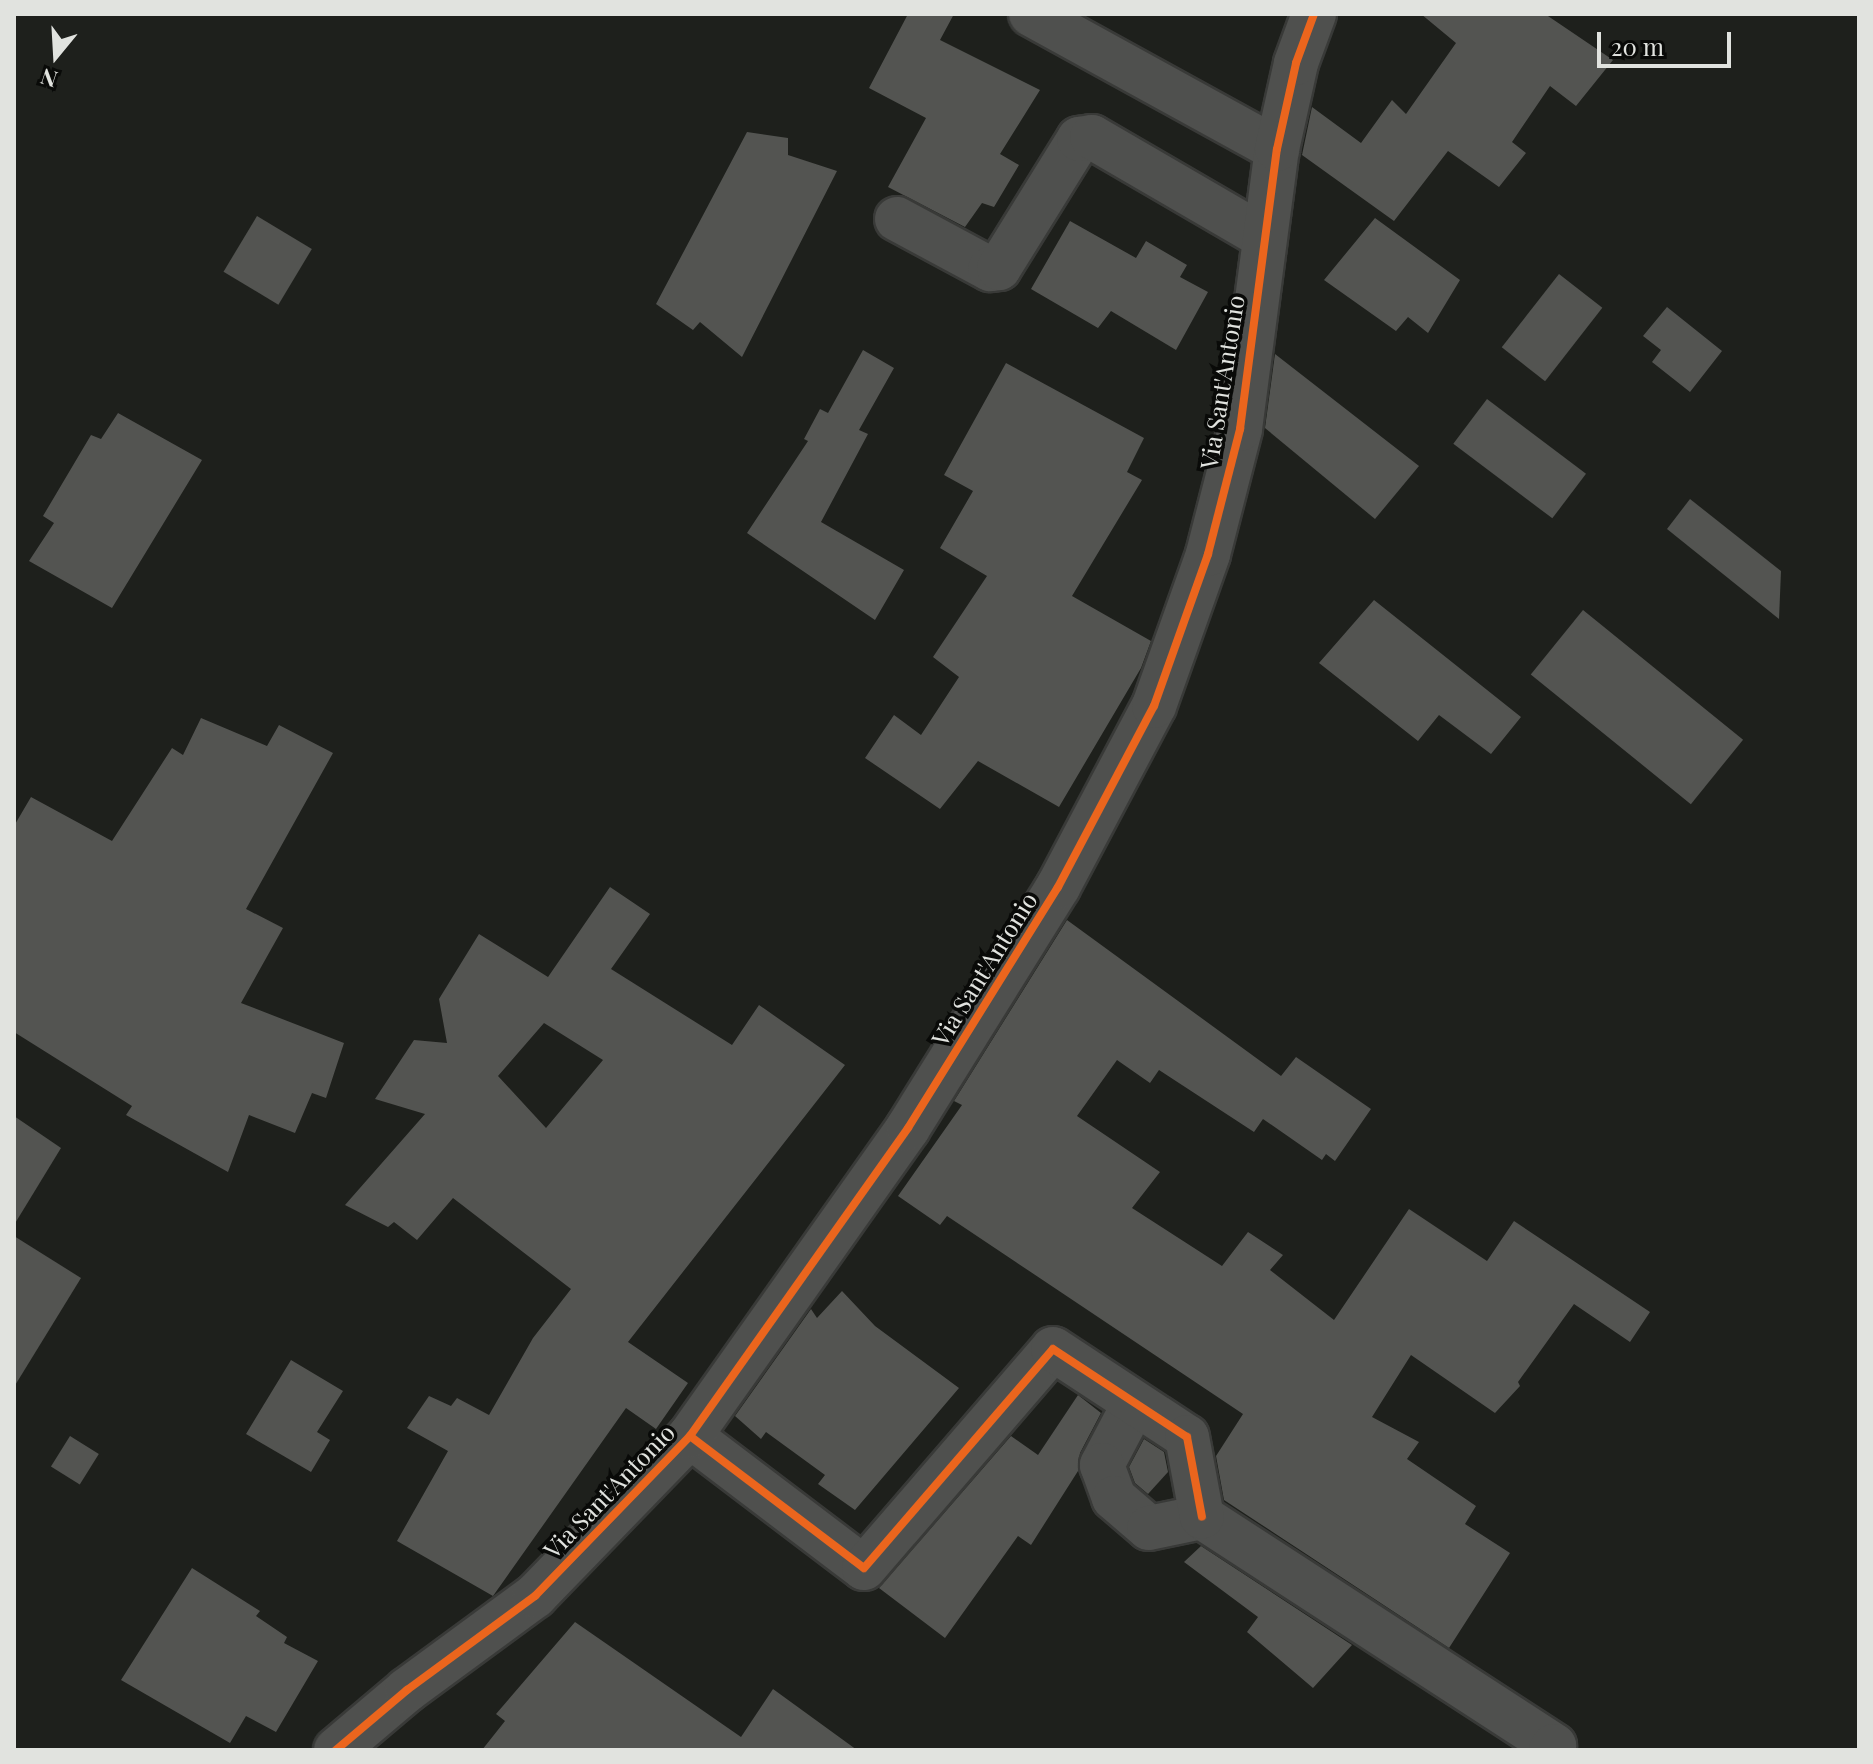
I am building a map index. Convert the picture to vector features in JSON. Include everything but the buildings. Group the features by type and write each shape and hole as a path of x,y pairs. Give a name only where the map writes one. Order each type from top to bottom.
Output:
{"street":[{"path":"1031,14 1277,149"},
{"name":"Via Sant'Antonio","path":"336,1750 407,1690 535,1596 690,1436 908,1128 1058,887 1154,706 1208,554 1240,429 1277,149 1296,63 1314,14"},
{"path":"897,219 990,269 999,268 1079,139 1092,137 1264,237"},
{"path":"690,1436 864,1568 1053,1349 1133,1406 1187,1437 1202,1517"},
{"path":"1133,1406 1102,1465 1114,1498 1149,1528 1202,1517 1554,1746 1551,1750"}],"cycle path":[{"path":"336,1750 407,1690 535,1596 690,1436 908,1128 1058,887 1154,706 1208,554 1240,429 1277,149 1296,63 1314,14"},
{"path":"690,1436 864,1568 1053,1349 1187,1437 1202,1517"}]}
